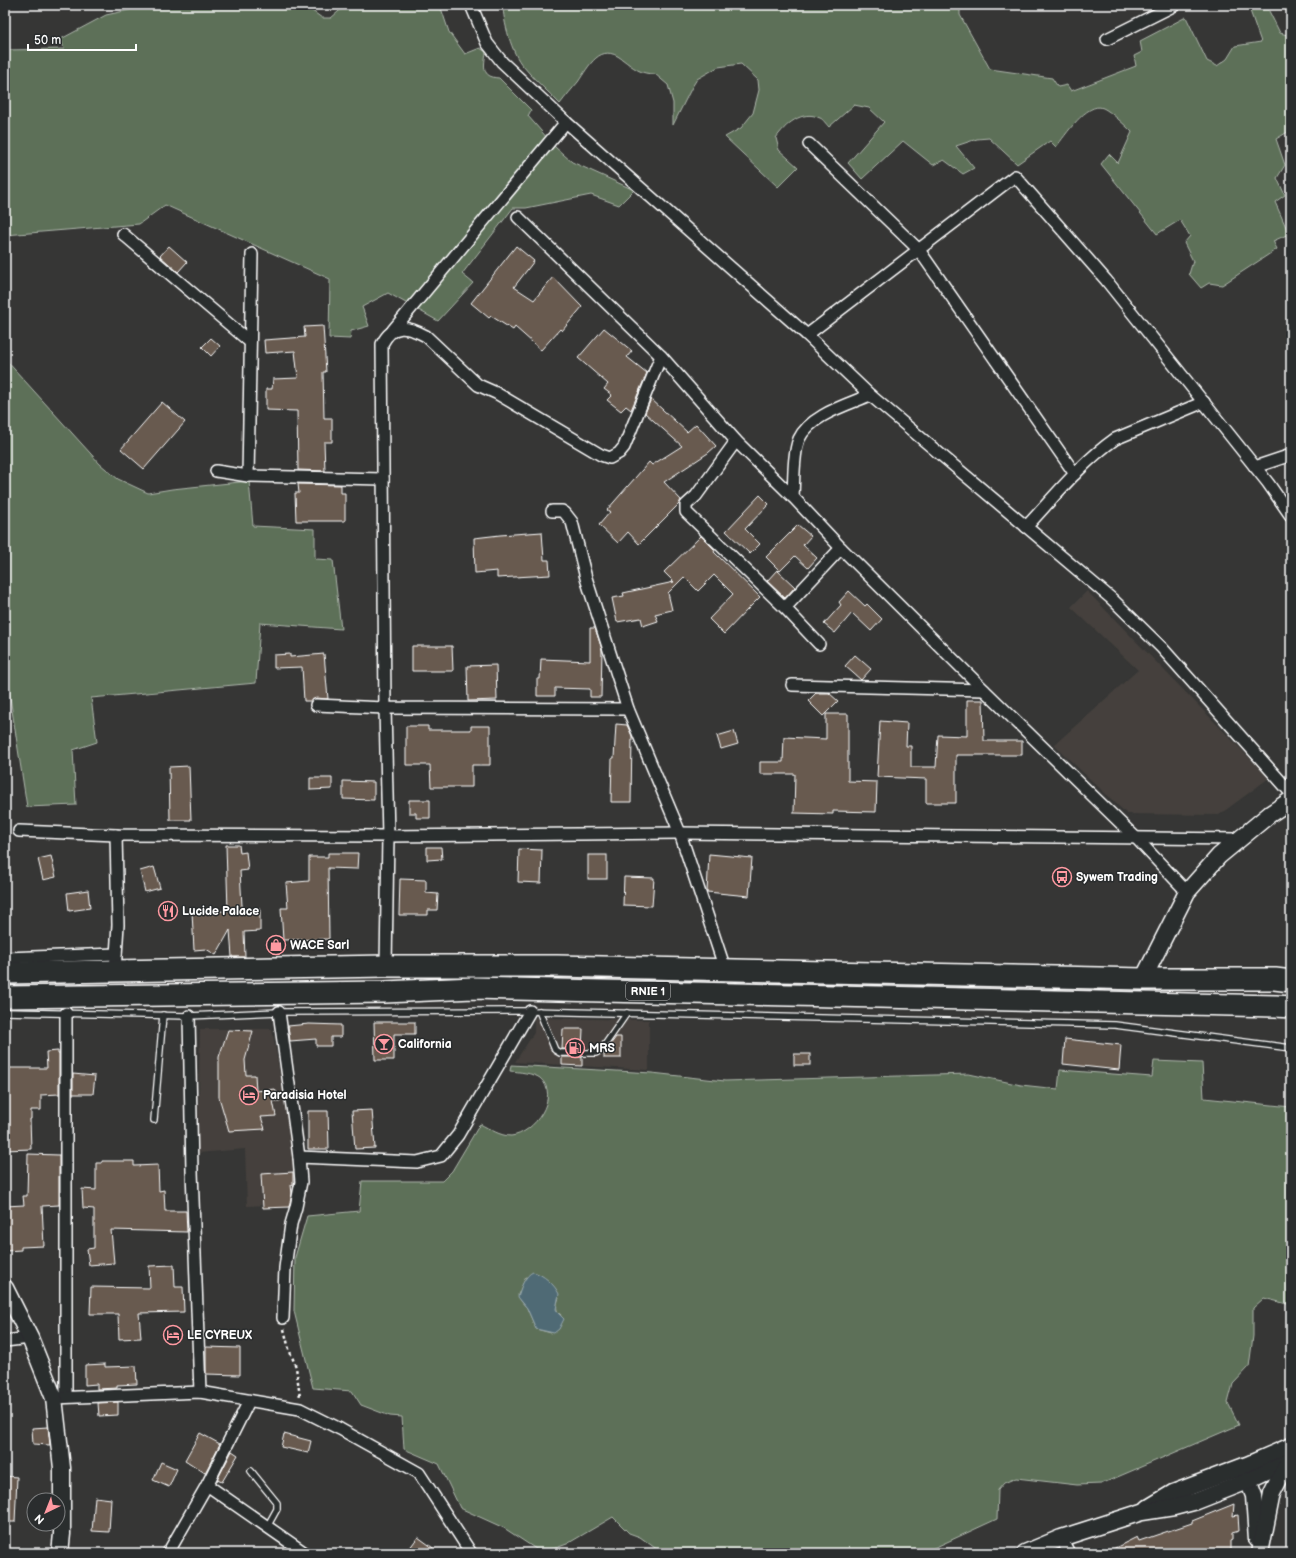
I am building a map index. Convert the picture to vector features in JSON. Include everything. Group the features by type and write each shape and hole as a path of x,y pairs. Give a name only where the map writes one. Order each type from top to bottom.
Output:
{"highway":[{"name":"RNIE 1","path":"5,973 116,962 386,966 557,966 1143,979 1275,979 1291,981"},
{"name":"RNIE 1","path":"5,998 386,992 473,988 1291,1007"}],"main road":[{"path":"1143,979 1187,892 1218,856 1270,814 1291,800"},
{"path":"5,1288 60,1397 62,1534 60,1553"},
{"path":"1142,1512 1173,1493 1291,1446"},
{"path":"1024,1553 1061,1538 1142,1512 1174,1507 1197,1501 1248,1481 1289,1461"},
{"path":"1259,1553 1272,1493 1289,1461"},
{"path":"1250,1463 1261,1466 1267,1472 1272,1493"},
{"path":"1250,1463 1245,1475 1252,1488 1255,1503 1259,1553"}],"street":[{"path":"471,5 487,43 502,62 566,122 807,335 870,395 1112,599 1162,648 1291,793"},
{"path":"1107,39 1175,5"},
{"path":"386,966 388,836 385,708 382,344 386,336 393,330 566,122"},
{"path":"809,144 919,250 1075,474"},
{"path":"807,335 1016,176 1106,280 1255,467 1291,516"},
{"path":"518,217 661,356 736,441 793,497 841,548 1137,839 1187,892"},
{"path":"123,234 250,342"},
{"path":"248,476 252,254"},
{"path":"393,330 403,328 415,330 426,336 478,385 496,393 601,455 610,458 619,453 624,446 661,356"},
{"path":"793,497 794,464 799,440 808,426 823,416 870,395"},
{"path":"1026,527 1075,474 1104,446 1115,439 1204,402"},
{"path":"736,441 696,496 686,505 686,512 785,608 819,644"},
{"path":"1255,467 1291,455"},
{"path":"216,471 248,476 383,479"},
{"path":"552,511 565,513 572,522 586,578 628,709 680,832 725,969"},
{"path":"785,608 841,548"},
{"path":"792,685 984,690"},
{"path":"316,705 385,708 628,709"},
{"path":"19,831 116,835 388,836 680,832 1137,839 1238,839"},
{"path":"5,958 116,962 118,925 116,835"},
{"path":"299,1157 417,1162 441,1156 458,1135 534,1011"},
{"path":"279,1012 299,1157 301,1182 290,1231 283,1294 283,1318"},
{"path":"66,1013 60,1397 200,1392 300,1409 340,1429 419,1473 471,1553"},
{"path":"189,1016 192,1171 200,1392"},
{"path":"5,1341 30,1338"},
{"path":"168,1553 207,1485 249,1401"},
{"path":"207,1485 305,1553"},
{"path":"1061,1538 1069,1553"}],"lane":[{"path":"534,1011 555,1050 560,1053 596,1053 602,1050 627,1013"},
{"path":"5,1012 189,1016 279,1012 534,1011 1115,1025 1291,1048"},
{"path":"154,1120 164,1015"},
{"path":"251,1471 277,1503 277,1509 267,1527"}],"path":[{"path":"283,1318 284,1333 296,1368 300,1395 300,1409"}],"shaded area":[{"path":"1087,591 1269,778 1219,815 1127,814 1054,745 1138,670 1071,607"},
{"path":"534,1018 649,1020 649,1070 515,1062 534,1033"},
{"path":"200,1029 272,1029 290,1128 298,1203 247,1206 245,1149 198,1153"}],"green space":[{"path":"141,5 304,5 322,18 331,18 346,5 440,5 449,32 465,54 480,48 486,52 484,66 486,73 493,77 499,78 531,110 528,116 555,147 572,162 634,190 619,205 591,195 526,208 513,208 462,274 473,283 438,321 388,293 362,307 369,326 351,331 350,339 329,338 330,279 165,205 139,224 5,235 5,50 64,49 61,39 106,15 129,10"},
{"path":"503,5 960,5 960,15 990,69 1052,78 1058,87 1067,85 1071,91 1136,66 1134,56 1142,52 1140,41 1186,17 1207,61 1217,66 1227,59 1235,46 1261,42 1248,5 1266,5 1280,33 1291,36 1291,130 1276,139 1285,165 1277,178 1285,195 1275,202 1289,234 1273,241 1277,249 1222,285 1209,283 1201,288 1189,274 1193,261 1184,243 1190,236 1180,220 1157,234 1101,164 1109,154 1118,163 1132,132 1110,112 1103,108 1097,107 1083,114 1056,147 1050,141 1017,164 989,138 977,139 956,146 974,168 963,174 944,160 933,165 903,141 862,179 848,163 884,122 869,108 854,105 829,127 820,118 813,116 801,117 784,128 776,138 779,150 798,167 778,187 725,137 741,128 753,113 759,90 758,80 741,64 718,67 697,79 673,125 673,103 668,85 655,74 641,72 614,54 607,53 596,58 560,104 519,61 509,37 503,12"},
{"path":"5,359 100,464 118,479 148,493 249,481 253,526 315,529 315,559 333,560 341,629 260,623 256,683 91,698 97,742 73,750 76,805 27,807 5,665"},
{"path":"1154,1061 1202,1063 1204,1098 1291,1107 1291,1305 1264,1298 1253,1308 1253,1336 1249,1367 1233,1384 1228,1403 1239,1425 1101,1484 1077,1485 1016,1478 1004,1483 998,1490 997,1519 923,1553 908,1553 899,1551 878,1553 662,1553 640,1537 629,1533 613,1517 567,1544 542,1553 504,1528 460,1508 439,1464 404,1449 402,1417 390,1416 361,1405 352,1391 313,1388 294,1311 295,1257 307,1216 359,1211 362,1181 442,1181 452,1171 480,1124 495,1132 507,1136 520,1134 528,1129 536,1122 546,1104 548,1094 546,1086 537,1076 510,1071 511,1065 652,1073 725,1081 969,1074 1021,1085 1058,1089 1060,1070 1152,1077","holes":["526,1277 559,1298 557,1308 561,1315 551,1333 536,1329 527,1308 518,1295"]}],"water":[{"path":"533,1272 548,1280 559,1294 556,1309 564,1319 559,1329 554,1333 536,1329 527,1308 518,1297 525,1279"}],"building":[{"path":"169,246 187,262 178,272 160,256"},
{"path":"516,246 534,261 514,287 534,300 553,277 582,307 562,331 560,329 541,350 515,327 513,330 491,316 489,318 471,303"},
{"path":"323,326 326,372 323,372 324,418 332,418 332,442 324,442 325,471 298,470 297,411 266,410 266,389 272,389 273,379 298,378 295,351 265,353 264,340 305,337 304,327"},
{"path":"604,328 632,351 627,357 647,373 631,410 626,406 621,411 607,400 612,395 604,389 608,384 578,358"},
{"path":"211,338 220,346 211,356 202,347"},
{"path":"651,399 687,432 696,424 716,446 708,453 664,482 681,500 679,504 639,544 628,532 618,543 599,525 610,512 607,510 649,462 652,465 682,446 645,413"},
{"path":"162,402 185,422 144,469 121,449"},
{"path":"298,484 341,485 341,493 345,493 345,521 296,521 295,493 299,493"},
{"path":"760,495 769,504 745,529 760,544 750,554 726,531"},
{"path":"798,525 811,536 803,545 817,558 808,568 795,556 780,571 766,557"},
{"path":"542,532 544,560 549,560 550,575 497,578 497,571 475,573 474,538"},
{"path":"701,536 715,550 714,552 760,597 724,634 709,619 733,594 714,575 698,591 684,577 668,593 672,610 655,614 658,621 643,626 641,618 617,622 612,598 624,596 623,593 674,582 664,572"},
{"path":"777,570 795,587 785,598 767,581"},
{"path":"849,591 865,606 867,604 882,619 871,631 852,613 835,633 824,624 841,605 839,602"},
{"path":"590,628 595,628 602,649 601,697 590,697 590,689 555,688 555,696 537,696 537,679 540,679 541,659 590,661"},
{"path":"412,646 452,646 453,671 412,671"},
{"path":"290,654 290,657 324,654 328,699 316,698 311,701 304,701 302,667 274,668 274,655"},
{"path":"855,655 871,669 861,680 845,666"},
{"path":"496,665 497,700 468,701 467,666"},
{"path":"816,693 829,693 838,701 823,716 808,701"},
{"path":"967,700 983,700 984,741 1022,741 1022,755 956,755 956,803 926,803 926,779 877,777 880,721 907,723 906,746 911,746 911,767 936,767 938,735 967,736"},
{"path":"826,714 848,714 848,781 877,782 876,812 833,811 833,814 794,813 795,774 760,774 760,762 783,762 784,737 826,739"},
{"path":"616,724 627,725 632,736 631,802 611,802 612,758 614,758"},
{"path":"406,726 428,726 428,730 471,730 471,726 490,726 490,765 472,765 472,787 431,787 430,765 406,765"},
{"path":"734,731 738,744 721,749 717,736"},
{"path":"189,766 191,820 170,820 169,767"},
{"path":"310,778 332,778 332,789 310,790"},
{"path":"343,781 374,782 374,800 343,799"},
{"path":"409,800 430,800 430,818 416,818 416,813 409,813"},
{"path":"226,845 239,845 240,853 246,852 248,870 240,871 243,909 260,909 260,931 244,932 245,957 232,957 230,930 216,955 206,949 194,950 192,912 228,911"},
{"path":"427,847 441,847 442,859 427,860"},
{"path":"519,849 542,850 541,883 518,882"},
{"path":"328,853 358,853 357,869 328,868 329,939 283,940 281,908 288,908 286,883 309,881 309,857 328,857"},
{"path":"709,854 752,858 749,896 707,892"},
{"path":"588,855 607,855 607,879 588,879"},
{"path":"51,856 56,877 43,880 38,859"},
{"path":"154,867 160,888 145,892 140,871"},
{"path":"624,877 654,878 652,906 623,905"},
{"path":"400,879 426,880 426,893 438,894 437,910 428,910 428,915 399,915"},
{"path":"88,890 90,908 69,911 67,893"},
{"path":"374,1022 415,1022 415,1034 394,1034 394,1060 375,1060"},
{"path":"309,1024 341,1025 341,1037 331,1037 331,1046 316,1046 316,1039 290,1041 288,1026"},
{"path":"563,1029 583,1029 582,1049 562,1049"},
{"path":"228,1030 253,1031 245,1060 246,1075 255,1075 256,1091 275,1089 280,1101 273,1101 276,1116 261,1117 265,1129 229,1131 219,1097 219,1057"},
{"path":"616,1037 621,1037 621,1058 604,1058 604,1053"},
{"path":"1065,1039 1121,1045 1119,1070 1063,1064"},
{"path":"58,1051 59,1094 41,1095 41,1110 31,1110 31,1149 5,1150 5,1068 47,1068 46,1052"},
{"path":"794,1054 810,1054 810,1065 794,1065"},
{"path":"562,1057 582,1057 582,1066 562,1065"},
{"path":"73,1074 95,1076 93,1094 73,1094"},
{"path":"372,1110 375,1148 355,1149 352,1111"},
{"path":"308,1111 328,1111 329,1149 308,1149"},
{"path":"28,1154 59,1155 59,1205 42,1206 44,1246 21,1247 21,1250 5,1251 5,1206 24,1205 23,1196 27,1196"},
{"path":"102,1161 134,1161 134,1166 158,1165 159,1191 164,1190 165,1211 186,1211 187,1232 111,1230 114,1263 89,1265 87,1249 94,1248 94,1209 83,1208 82,1189 96,1190 96,1163 102,1163"},
{"path":"293,1172 293,1185 291,1185 292,1194 289,1207 263,1208 261,1174"},
{"path":"174,1265 175,1287 183,1287 184,1312 139,1313 141,1338 119,1339 118,1314 90,1314 91,1287 150,1288 149,1266"},
{"path":"206,1347 240,1348 240,1375 206,1374"},
{"path":"105,1364 105,1367 136,1366 137,1384 117,1385 117,1388 97,1389 97,1384 85,1385 85,1365"},
{"path":"118,1402 118,1415 99,1416 98,1403"},
{"path":"48,1427 50,1445 33,1444 32,1428"},
{"path":"200,1433 220,1444 205,1473 185,1460"},
{"path":"284,1434 311,1441 308,1453 281,1447"},
{"path":"232,1451 238,1455 222,1482 217,1480"},
{"path":"161,1462 177,1469 169,1487 153,1480"},
{"path":"5,1476 17,1477 15,1522 5,1522"},
{"path":"95,1497 111,1499 109,1532 92,1531"},
{"path":"1234,1504 1233,1516 1238,1515 1239,1531 1232,1533 1230,1553 1105,1553 1137,1537 1139,1541 1192,1523 1192,1521"},
{"path":"418,1537 440,1553 406,1553"}],"place":[{"name":"Sywem Trading","path":"1062,877"},
{"name":"Lucide Palace","path":"168,911"},
{"name":"WACE Sarl","path":"276,945"},
{"name":"California","path":"384,1044"},
{"name":"MRS","path":"575,1048"},
{"name":"Paradisia Hotel","path":"249,1095"},
{"name":"LE CYREUX","path":"173,1335"}]}
